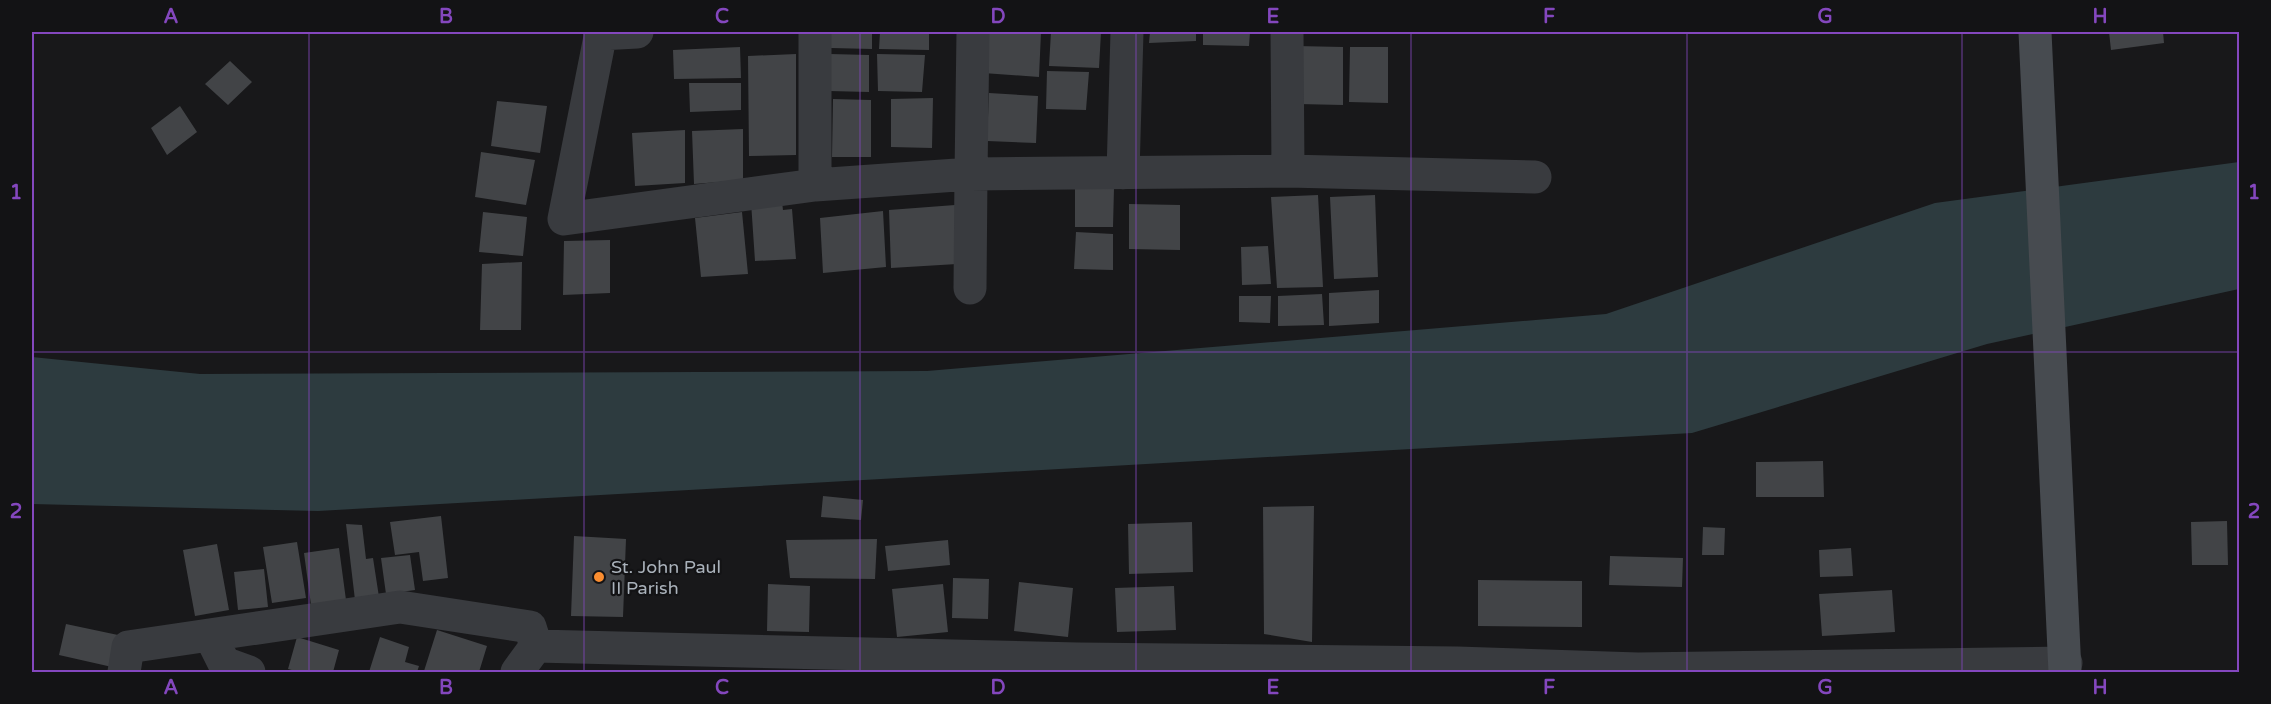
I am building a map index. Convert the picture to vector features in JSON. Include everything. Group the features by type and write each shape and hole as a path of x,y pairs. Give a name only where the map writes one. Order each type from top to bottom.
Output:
{"main road":[{"path":"2035,32 2055,404 2066,668"}],"street":[{"path":"637,32 600,33 564,219 815,185 970,174 1287,171 1535,177"},
{"path":"815,32 815,185"},
{"path":"970,288 972,32"},
{"path":"1123,173 1127,32"},
{"path":"1287,32 1287,171"},
{"path":"124,672 128,647 399,607 530,627 536,646"},
{"path":"210,635 224,663 249,672"},
{"path":"536,646 1078,659 1457,663 1638,669 2066,668"},
{"path":"517,672 536,646"}],"shaded area":[{"path":"2239,162 2239,289 1987,344 1692,433 318,511 32,504 32,357 200,374 927,371 1606,314 1935,203"}],"building":[{"path":"831,32 872,32 872,49 831,48"},
{"path":"880,32 929,32 929,50 879,49"},
{"path":"985,32 1041,32 1039,77 983,73"},
{"path":"1051,32 1101,32 1099,68 1049,66"},
{"path":"1150,32 1196,32 1196,41 1149,43"},
{"path":"1203,32 1250,32 1249,46 1203,45"},
{"path":"2109,32 2163,32 2164,43 2111,50"},
{"path":"1296,46 1343,47 1343,105 1298,104"},
{"path":"740,47 741,78 674,79 673,50"},
{"path":"1350,47 1388,47 1388,103 1349,102"},
{"path":"796,54 796,155 749,156 748,56"},
{"path":"830,54 869,55 869,92 829,91"},
{"path":"877,54 925,55 922,92 878,91"},
{"path":"230,61 252,82 228,105 205,84"},
{"path":"1047,71 1089,72 1086,110 1046,109"},
{"path":"689,83 741,83 741,110 690,112"},
{"path":"989,93 1038,96 1036,143 987,141"},
{"path":"933,98 932,148 891,147 891,99"},
{"path":"833,99 871,100 871,157 832,157"},
{"path":"497,101 547,106 540,153 491,146"},
{"path":"180,106 197,132 167,155 151,128"},
{"path":"743,129 743,180 694,184 692,131"},
{"path":"685,130 685,183 635,186 632,133"},
{"path":"481,152 535,160 526,205 475,197"},
{"path":"1075,187 1114,188 1113,227 1075,227"},
{"path":"1318,195 1323,287 1277,288 1271,197"},
{"path":"1375,195 1378,277 1334,279 1330,197"},
{"path":"751,202 782,202 783,210 792,209 796,259 755,261"},
{"path":"1129,204 1180,205 1180,250 1129,249"},
{"path":"955,205 957,264 891,268 889,210"},
{"path":"883,211 886,267 823,273 820,218"},
{"path":"483,212 527,217 523,256 479,252"},
{"path":"742,212 748,274 701,277 695,218"},
{"path":"1076,232 1113,234 1113,270 1074,269"},
{"path":"610,240 610,293 563,295 564,241"},
{"path":"1268,246 1271,284 1242,285 1241,247"},
{"path":"522,262 521,330 480,330 482,264"},
{"path":"1379,290 1379,323 1329,326 1329,293"},
{"path":"1322,294 1324,325 1278,326 1278,296"},
{"path":"1239,296 1271,296 1270,323 1239,322"},
{"path":"1823,461 1824,497 1756,497 1756,462"},
{"path":"823,496 863,500 861,520 821,517"},
{"path":"1314,506 1312,642 1264,634 1263,507"},
{"path":"441,516 448,578 423,581 419,552 395,555 390,522"},
{"path":"2227,521 2228,565 2192,565 2191,522"},
{"path":"1192,522 1193,572 1129,574 1128,524"},
{"path":"346,524 362,525 366,559 373,558 379,597 355,600"},
{"path":"1703,527 1725,528 1724,555 1702,555"},
{"name":"St. John Paul II Parish","path":"574,536 626,539 623,617 571,616"},
{"path":"877,539 875,579 790,578 786,540"},
{"path":"948,540 950,565 888,571 885,546"},
{"path":"297,542 306,598 272,603 263,547"},
{"path":"217,544 229,610 195,616 183,550"},
{"path":"339,548 346,600 311,605 304,553"},
{"path":"1851,548 1853,576 1820,577 1819,550"},
{"path":"410,555 415,590 386,594 381,558"},
{"path":"1610,556 1683,558 1682,587 1609,585"},
{"path":"264,569 268,607 238,610 234,572"},
{"path":"953,578 989,579 988,619 952,618"},
{"path":"1478,580 1582,581 1582,627 1478,626"},
{"path":"1019,582 1073,588 1068,637 1014,631"},
{"path":"768,584 810,586 809,632 767,631"},
{"path":"943,584 948,632 897,637 892,589"},
{"path":"1174,586 1176,630 1117,632 1115,588"},
{"path":"1892,590 1895,632 1822,636 1819,594"},
{"path":"66,624 118,635 112,667 59,655"},
{"path":"437,630 487,646 479,672 424,671"},
{"path":"297,637 339,650 333,672 299,672 288,669"},
{"path":"380,637 409,647 405,662 419,666 417,672 369,672"}],"place":[{"name":"St. John Paul II Parish","path":"599,577"}]}
